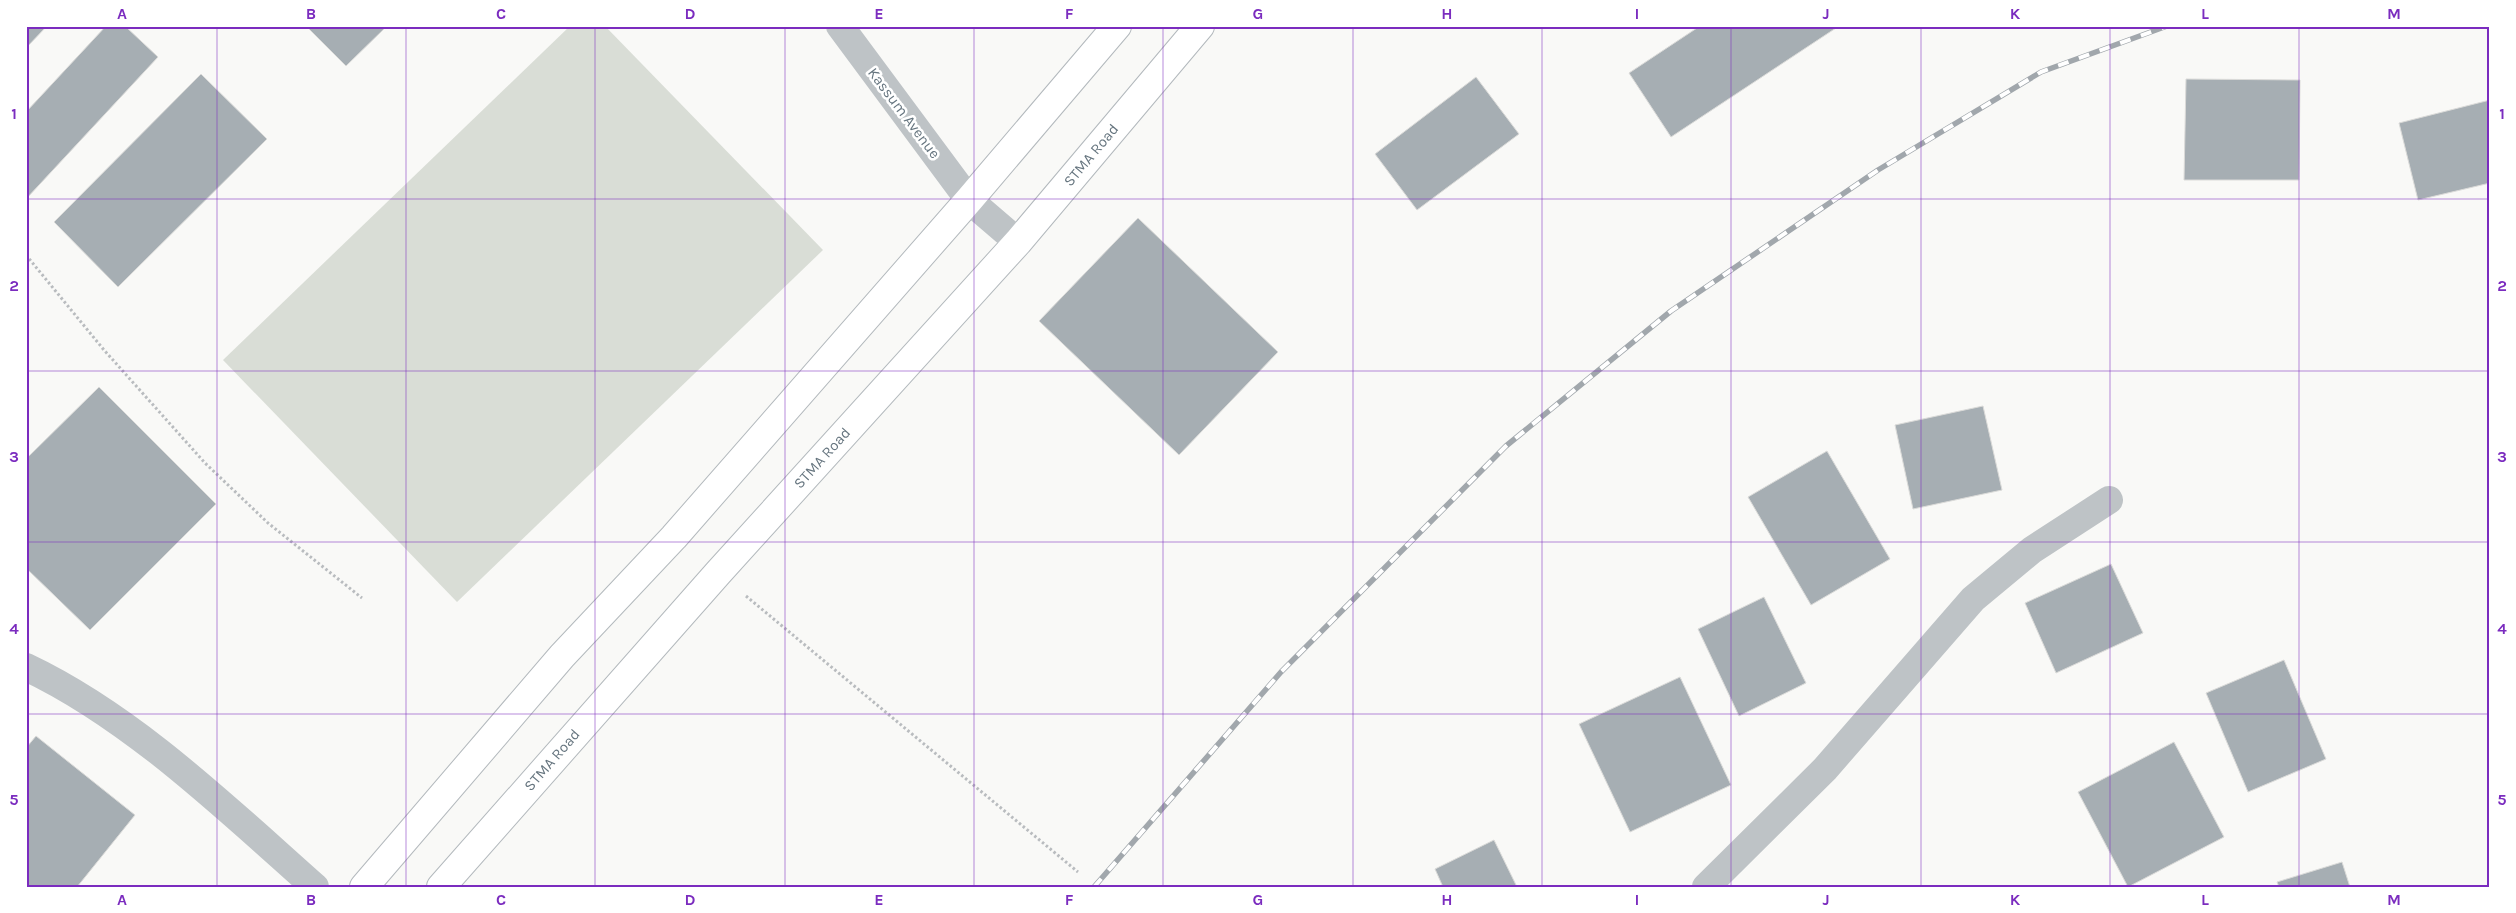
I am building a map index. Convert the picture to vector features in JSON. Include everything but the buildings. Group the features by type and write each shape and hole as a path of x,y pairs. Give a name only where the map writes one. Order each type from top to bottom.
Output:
{"main road":[{"path":"364,887 562,656 674,537 969,200 1118,26"},
{"name":"STMA Road","path":"440,887 718,573 1018,242 1200,26"}],"street":[{"name":"Kassum Avenue","path":"840,26 969,200 1018,242"},
{"path":"1706,887 1825,769 1973,599 2032,550 2109,500"},
{"path":"26,666 56,681 110,715 218,802 315,887"}],"path":[{"path":"26,256 104,350 204,463 268,523 362,598"},
{"path":"718,573 1078,872"}],"shaded area":[{"path":"570,26 605,26 823,250 457,602 223,360"}],"railway":[{"path":"1094,887 1281,672 1506,446 1671,311 1878,170 2041,72 2167,26"}]}
